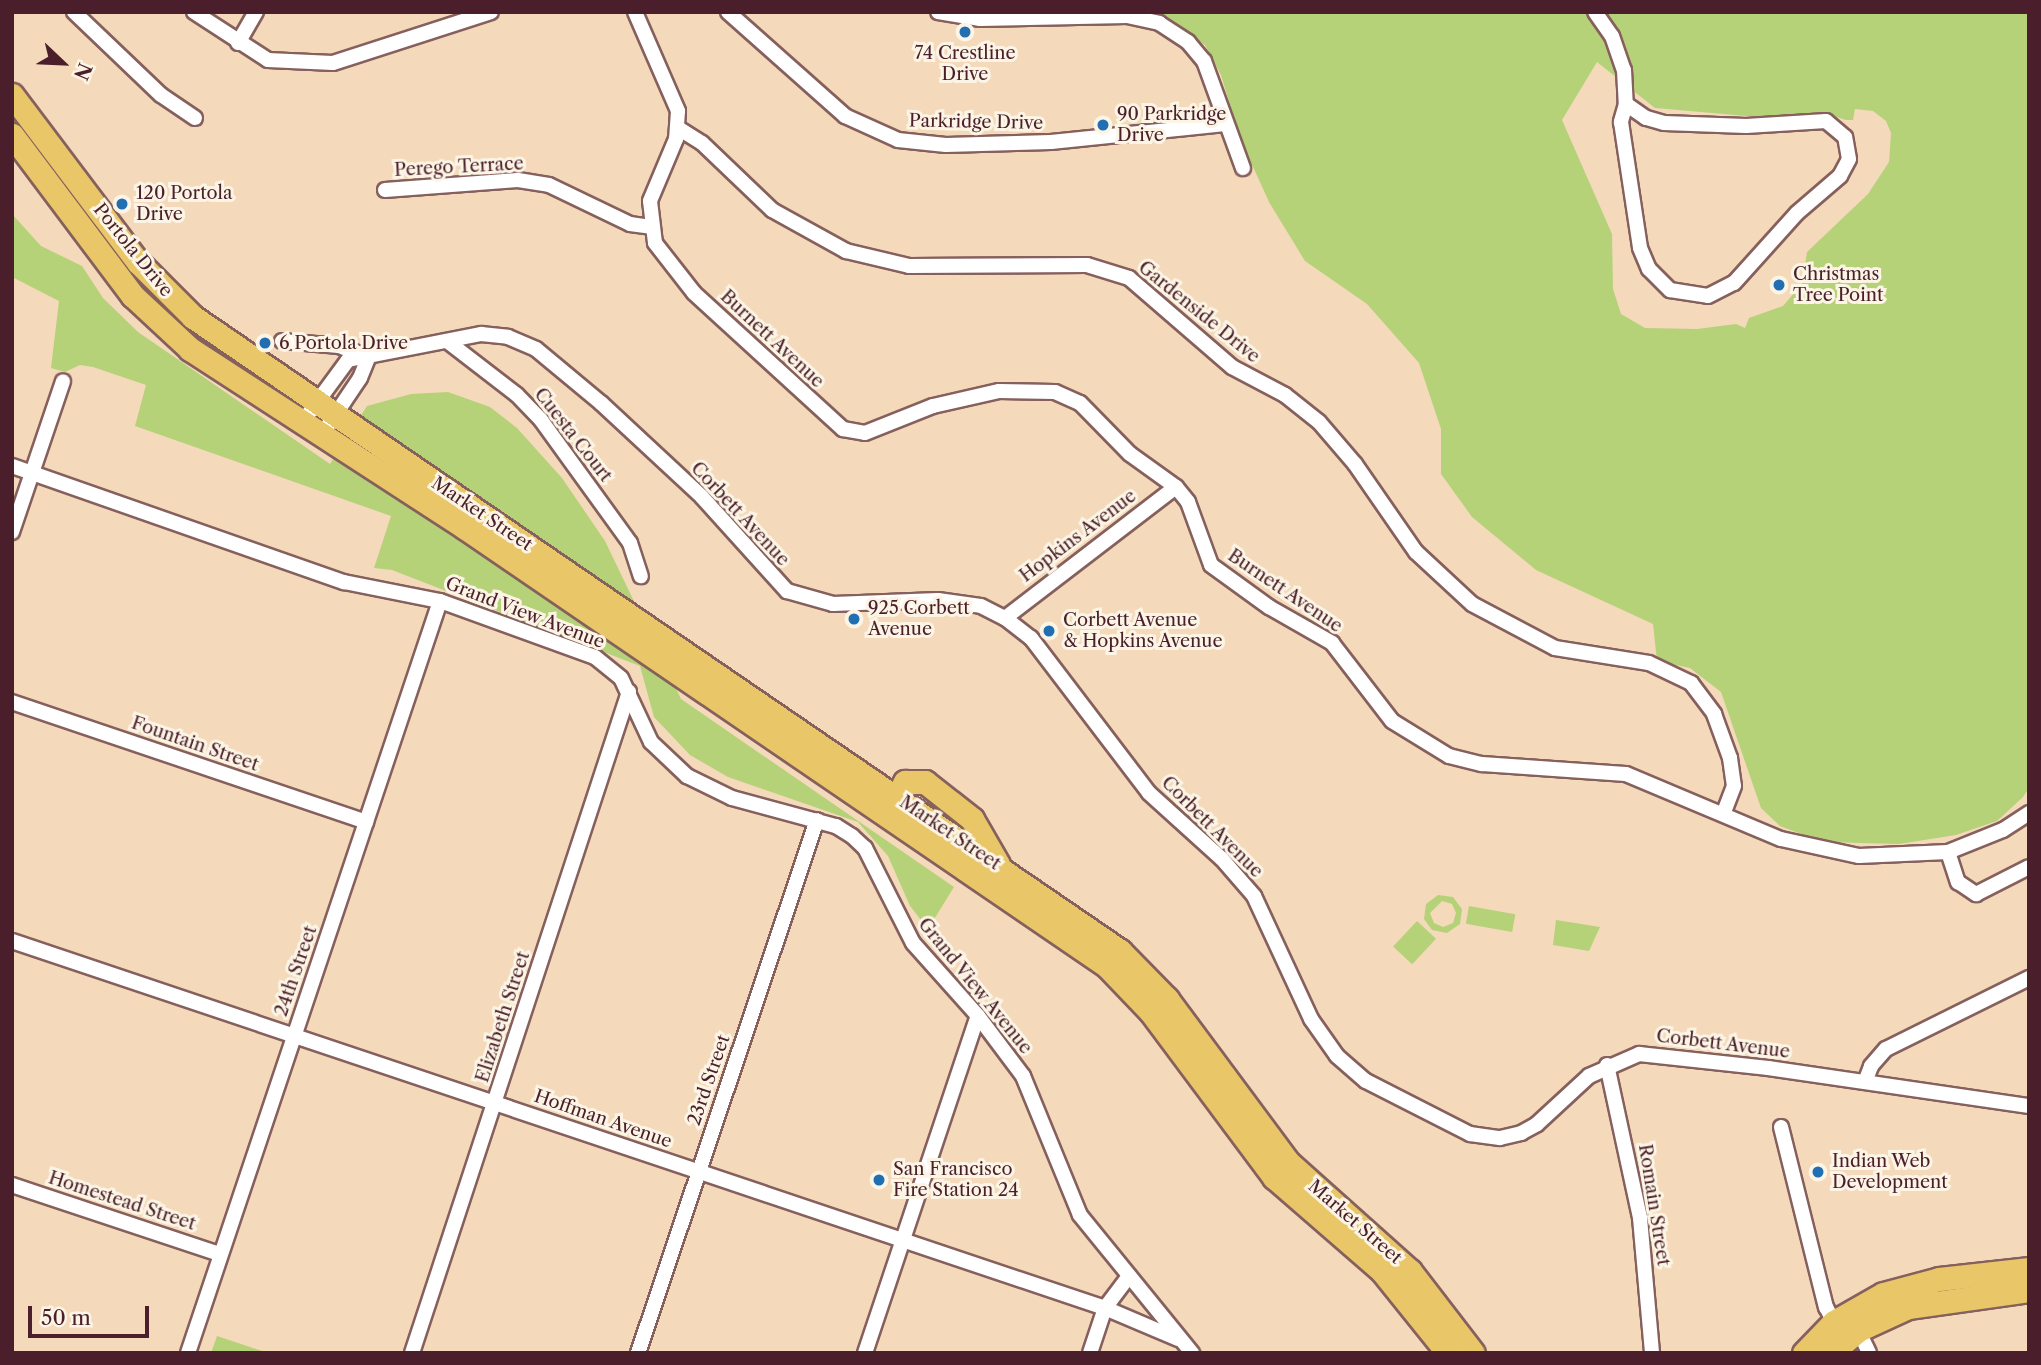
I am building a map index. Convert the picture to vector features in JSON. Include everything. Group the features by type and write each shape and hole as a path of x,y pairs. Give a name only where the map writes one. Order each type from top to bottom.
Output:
{"main road":[{"name":"Portola Drive","path":"12,95 165,292 219,336 326,408"},
{"name":"Portola Drive","path":"12,135 146,311 190,349 321,436"},
{"name":"Market Street","path":"326,408 894,795 911,779 936,788 972,819 999,866 1138,966 1289,1163 1410,1271 1473,1353"},
{"name":"Market Street","path":"321,436 670,667 1074,941 1124,981 1274,1177 1389,1278 1448,1353"},
{"path":"894,795 890,806 894,819"},
{"path":"1804,1353 1834,1322 1902,1287 2029,1269"},
{"path":"1832,1352 1858,1330 1908,1307 2029,1290"}],"street":[{"path":"74,12 161,95 195,118"},
{"path":"194,12 238,43 274,61 342,62 491,12"},
{"path":"238,43 256,12"},
{"name":"Burnett Avenue","path":"635,12 675,95 678,128 653,189 651,227 662,256 694,293 843,429 865,433 933,406 999,391 1055,393 1080,403 1130,454 1176,486 1188,502 1211,565 1269,607 1332,643 1380,708 1415,739 1449,756 1482,764 1626,774 1821,850 1859,856 1948,852 2003,830 2029,813"},
{"name":"Parkridge Drive","path":"729,12 845,116 898,140 946,145 1061,142 1225,124"},
{"path":"938,12 980,19 1126,16 1159,23 1188,41 1203,61 1243,168"},
{"path":"1595,12 1612,36 1624,70 1626,104 1621,122 1640,248 1655,277 1679,294 1708,296 1734,283 1797,213 1840,176 1849,159 1845,137 1826,121 1729,126 1664,123 1646,118 1626,104"},
{"name":"Gardenside Drive","path":"678,128 702,144 772,210 846,251 909,266 1087,265 1129,278 1232,367 1284,395 1319,422 1355,464 1416,552 1472,604 1555,648 1649,663 1691,683 1714,714 1730,758 1734,782 1723,814"},
{"name":"Perego Terrace","path":"385,190 518,180 549,185 630,224 651,227"},
{"name":"Corbett Avenue","path":"447,341 495,335 536,349 702,496 787,591 833,604 938,600 981,606 1005,618 1031,638 1149,793 1222,859 1254,896 1311,1019 1337,1056 1366,1081 1454,1128 1500,1138 1537,1124 1576,1086 1607,1065 1651,1054 2029,1106"},
{"path":"282,341 339,346 368,358"},
{"path":"321,436 326,408 348,360 447,341"},
{"name":"Cuesta Court","path":"447,341 517,395 541,420 630,543 641,576"},
{"path":"301,424 326,408 368,358"},
{"path":"12,532 63,381"},
{"name":"Grand View Avenue","path":"12,466 344,582 440,601 595,657 621,678 651,742 687,776 732,798 836,826 865,848 913,943 978,1016 1023,1076 1080,1215 1192,1353"},
{"name":"Hopkins Avenue","path":"1005,618 1176,486"},
{"name":"24th Street","path":"188,1353 440,601"},
{"name":"Elizabeth Street","path":"412,1353 629,692"},
{"name":"Fountain Street","path":"12,702 366,822"},
{"name":"23rd Street","path":"638,1353 817,820"},
{"path":"1948,852 1958,882 1976,894 2029,867"},
{"name":"Hoffman Avenue","path":"12,941 1105,1308 1179,1339"},
{"path":"1865,1082 1875,1060 1894,1044 2029,978"},
{"path":"865,1353 978,1016"},
{"name":"Romain Street","path":"1607,1065 1640,1218 1652,1353"},
{"path":"1781,1127 1826,1307 1834,1322"},
{"name":"Homestead Street","path":"12,1185 220,1254"},
{"path":"1090,1353 1105,1308 1129,1276"},
{"path":"1858,1330 1869,1353"}],"green space":[{"path":"1157,12 2029,12 2029,788 2023,797 1997,821 1956,835 1899,844 1823,842 1780,826 1761,808 1721,692 1690,668 1657,661 1653,624 1536,570 1472,517 1441,474 1441,429 1419,363 1367,304 1305,261 1269,202 1240,138 1221,75 1205,45","holes":["1597,62 1655,108 1758,117 1827,114 1846,120 1853,120 1855,109 1873,111 1886,121 1891,133 1889,162 1868,194 1807,252 1802,284 1783,306 1749,318 1745,328 1736,324 1697,329 1645,328 1621,314 1613,289 1612,234 1562,120"]},
{"path":"12,214 41,246 82,266 103,298 138,332 330,464 367,406 411,394 448,392 490,407 517,428 562,478 605,541 681,699 954,887 928,929 910,906 888,856 858,822 728,777 690,755 654,717 640,666 392,570 374,568 391,516 135,426 146,385 93,367 80,365 65,372 51,368 59,301 12,277"},
{"path":"1438,895 1453,897 1462,909 1460,924 1447,933 1432,930 1424,919 1426,904","holes":["1442,901 1452,904 1456,913 1453,923 1443,927 1434,923 1430,913"]},
{"path":"1469,906 1515,914 1512,932 1466,924"},
{"path":"1556,920 1600,927 1589,951 1553,945"},
{"path":"1417,921 1436,939 1412,964 1393,947"},
{"path":"217,1336 268,1353 211,1353"}],"place":[{"name":"74 Crestline Drive","path":"965,32"},
{"name":"90 Parkridge Drive","path":"1103,125"},
{"name":"120 Portola Drive","path":"122,204"},
{"name":"Christmas Tree Point","path":"1779,285"},
{"name":"6 Portola Drive","path":"265,343"},
{"name":"925 Corbett Avenue","path":"854,619"},
{"name":"Corbett Avenue & Hopkins Avenue","path":"1049,631"},
{"name":"Indian Web Development","path":"1818,1172"},
{"name":"San Francisco Fire Station 24","path":"879,1180"}]}
